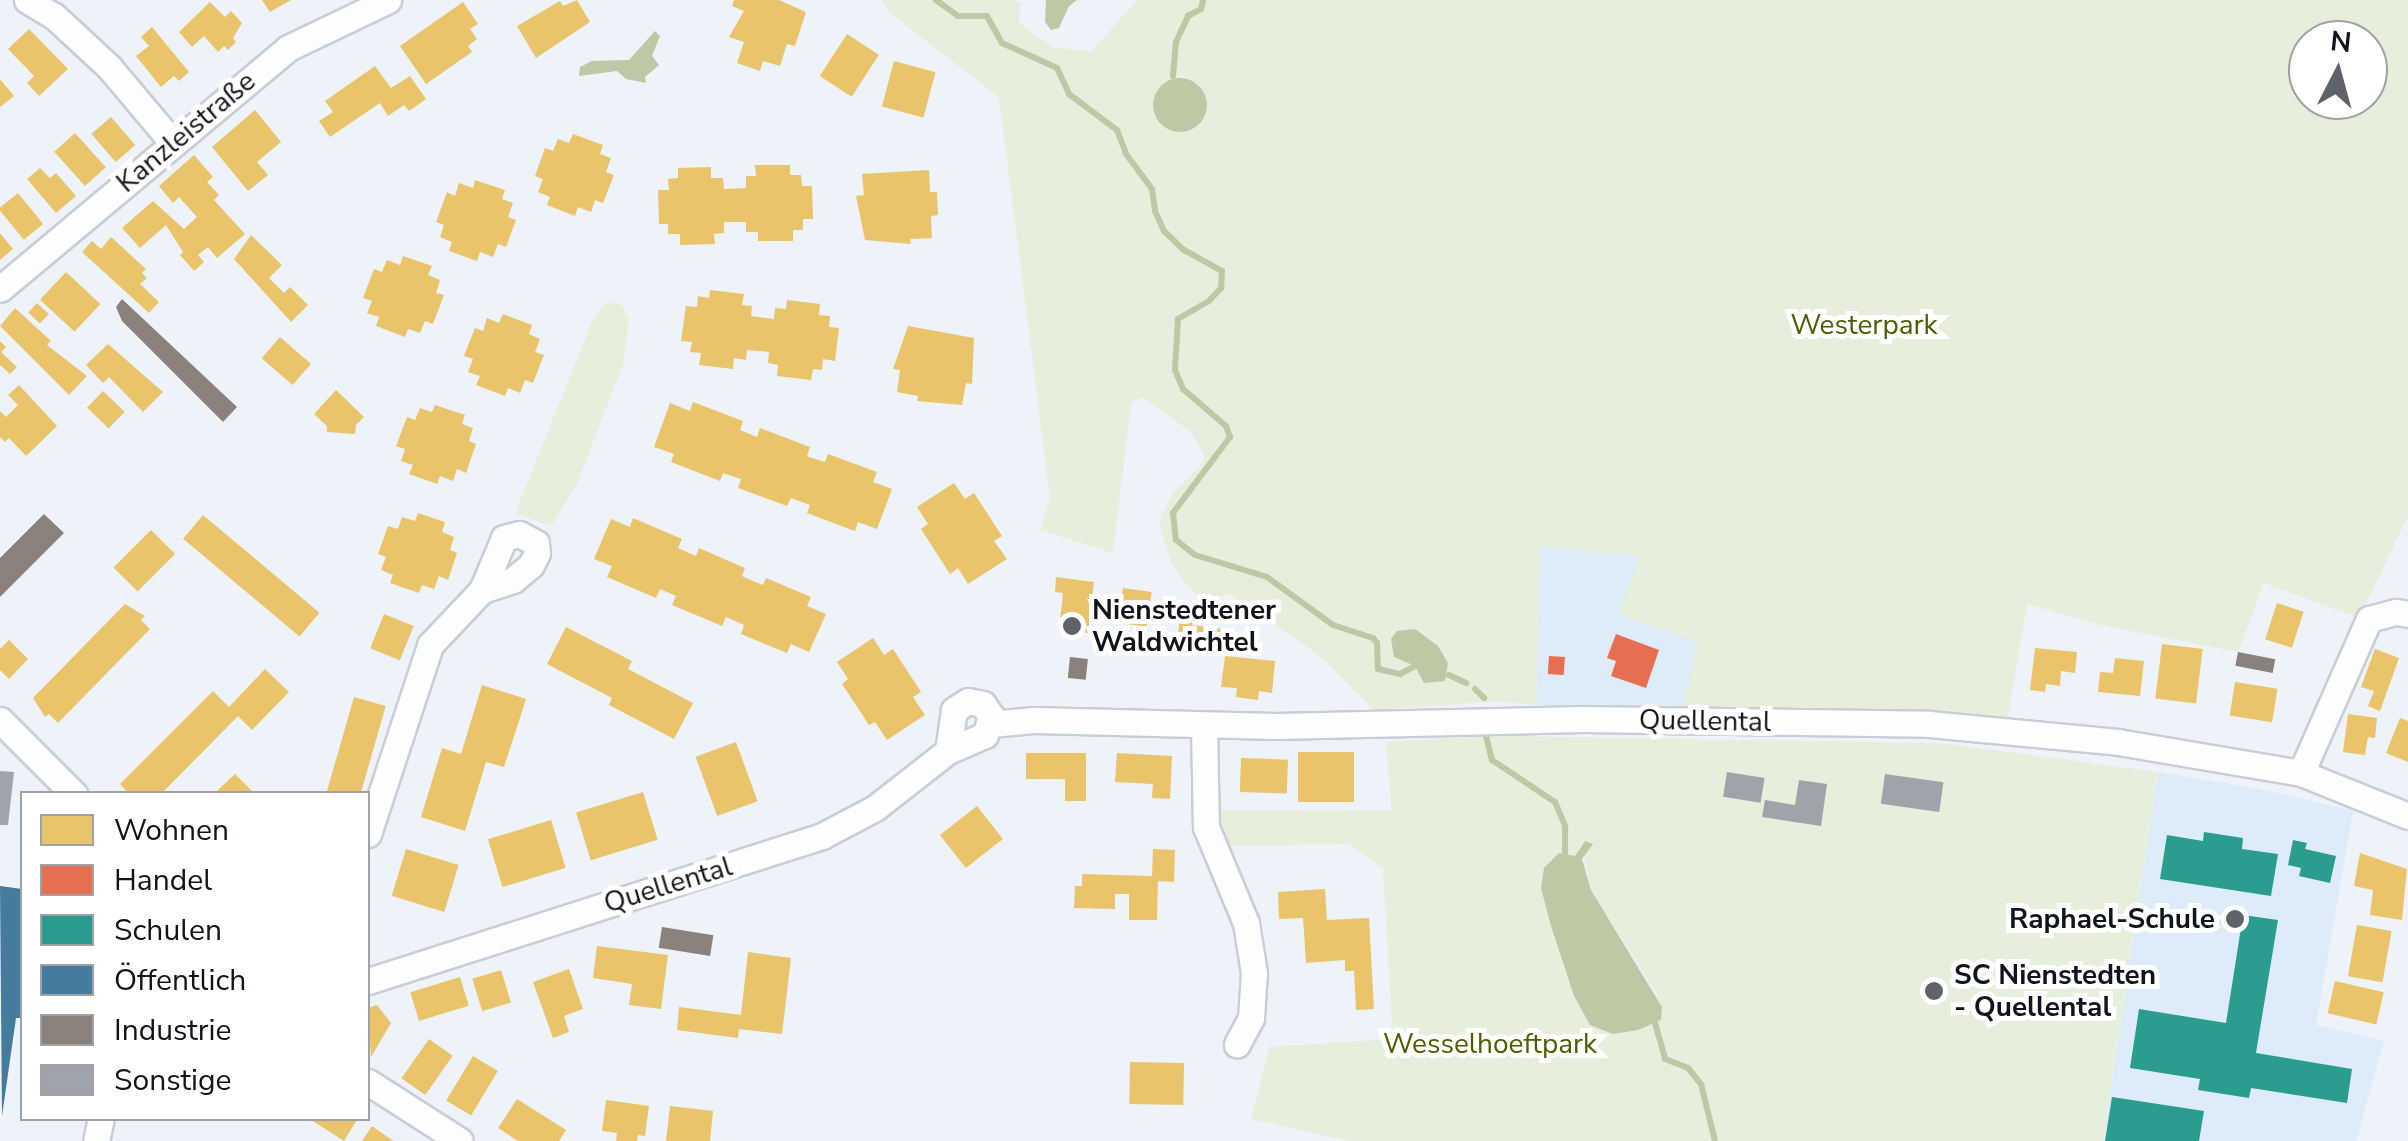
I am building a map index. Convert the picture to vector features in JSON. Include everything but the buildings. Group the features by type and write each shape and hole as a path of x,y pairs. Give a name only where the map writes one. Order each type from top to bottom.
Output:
{"street":[{"path":"27,0 54,16 109,67 174,143"},
{"name":"Kanzleistraße","path":"0,289 288,48 388,0"},
{"path":"370,828 430,645 482,590"},
{"path":"2301,773 2370,619 2396,612 2408,614"},
{"name":"Quellental","path":"370,980 822,836 876,808 948,751 986,734 991,724 983,704 960,704 950,720 948,751"},
{"name":"Quellental","path":"991,724 1034,720 1204,726 1582,719 1930,724 2118,742 2301,773 2408,816"},
{"path":"0,720 71,791"},
{"path":"1204,726 1206,827 1242,912 1252,960 1251,1018 1237,1044"},
{"path":"370,1083 460,1141"}],"shaded area":[{"path":"1046,0 1077,0 1069,6 1059,28 1051,30 1045,22"},
{"path":"655,31 660,36 652,56 659,65 645,77 646,83 626,79 617,71 579,76 580,67 592,61 629,60"},
{"path":"1180,78 1199,86 1207,105 1199,124 1180,132 1161,124 1153,105 1161,86"},
{"path":"1539,547 1640,556 1699,642 1683,709 1536,705"},
{"path":"1415,629 1438,646 1448,663 1445,681 1424,683 1415,666 1394,657 1391,639 1397,631"},
{"name":"Raphael-Schule","path":"2158,772 2260,789 2353,811 2316,1025 2384,1041 2356,1141 2103,1141"},
{"path":"1585,841 1593,844 1582,859 1591,890 1662,1007 1661,1020 1638,1030 1613,1034 1590,1025 1574,996 1551,926 1541,888 1544,868 1559,853 1575,856"}],"green space":[{"name":"Westerpark","path":"882,0 1012,0 1021,3 1019,23 1054,48 1092,51 1137,0 2408,0 2408,516 2359,618 2264,583 2238,652 2101,625 2027,604 2008,718 1938,713 1683,709 1698,642 1619,615 1640,556 1540,547 1536,705 1494,701 1374,710 1316,653 1230,594 1212,599 1197,595 1183,580 1172,564 1160,528 1161,516 1174,491 1203,463 1204,455 1190,431 1142,397 1131,404 1113,553 1040,530 1050,498 999,97 891,14","holes":["1183,76 1201,86 1168,129 1154,101"]},
{"path":"605,304 622,305 629,320 623,364 576,486 551,526 515,513 594,317"},
{"name":"Wesselhoeftpark","path":"1486,736 1939,743 2158,772 2103,1141 1349,1141 1251,1119 1269,1047 1393,1039 1383,869 1349,844 1227,846 1217,810 1392,811 1386,742","holes":["1582,845 1591,890 1656,993 1661,1020 1590,1025 1574,996 1563,964 1559,853 1575,856"]}],"waterway":[{"path":"936,0 958,16 987,16 1002,43 1057,68 1069,94 1117,130 1126,154 1152,189 1155,211 1164,231 1184,250 1222,271 1221,288 1209,301 1178,319 1175,370 1183,389 1226,426 1230,437 1173,513 1176,540 1195,555 1267,577 1333,625 1373,638 1377,643 1378,669 1400,674 1415,666"},
{"path":"1173,76 1176,42 1188,16 1201,9 1203,0"},
{"path":"1449,675 1466,683"},
{"path":"1475,689 1484,698"},
{"path":"1486,736 1492,760 1555,802 1565,826 1565,854"},
{"path":"1655,1023 1665,1059 1688,1068 1701,1084 1715,1141"}],"place":[{"name":"Nienstedtener Waldwichtel","path":"1072,626"},
{"name":"Raphael-Schule","path":"2235,919"},
{"name":"SC Nienstedten - Quellental","path":"1934,991"}]}
